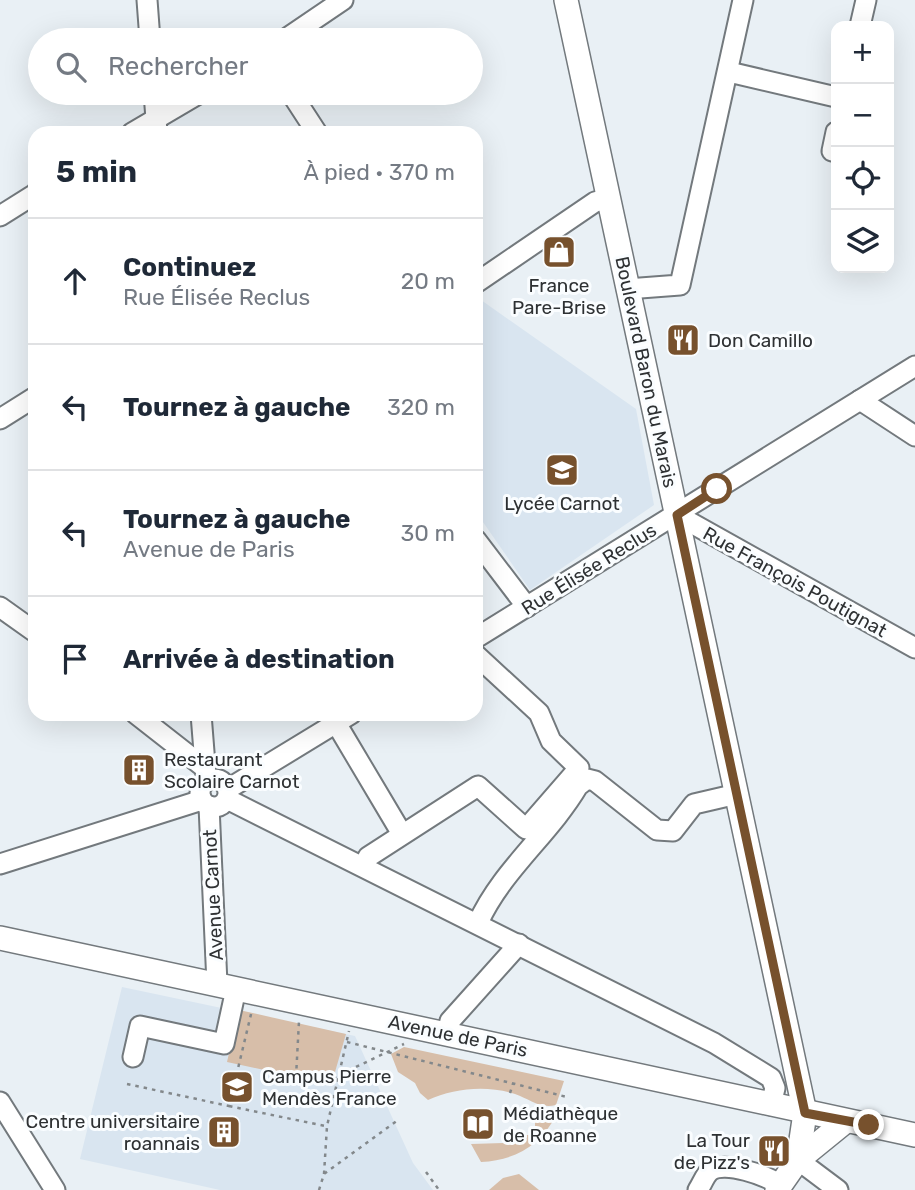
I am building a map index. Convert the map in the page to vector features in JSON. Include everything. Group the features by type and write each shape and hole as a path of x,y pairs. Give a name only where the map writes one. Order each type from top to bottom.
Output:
{"main road":[{"name":"Boulevard Baron du Marais","path":"566,0 805,1113"},
{"name":"Avenue de Paris","path":"0,938 447,1033 772,1093 805,1113 915,1135"},
{"path":"798,1160 805,1113"},
{"path":"779,1188 798,1160 846,1121"}],"street":[{"path":"147,0 149,28"},
{"path":"302,28 343,0"},
{"path":"627,289 680,285 743,0"},
{"path":"861,21 866,0"},
{"path":"729,72 831,96"},
{"path":"155,105 156,126"},
{"path":"157,126 184,105"},
{"path":"299,105 312,126"},
{"path":"0,216 28,198"},
{"path":"483,278 595,202 609,198"},
{"name":"Rue Élisée Reclus","path":"483,634 915,366"},
{"path":"860,400 915,436"},
{"path":"0,419 28,401"},
{"name":"Rue François Poutignat","path":"677,515 915,648"},
{"path":"483,549 527,607"},
{"path":"0,607 28,627"},
{"path":"364,866 368,857 478,786 526,829 579,768 551,741 539,713 483,661"},
{"path":"144,721 172,745 213,791 714,1043 766,1074 772,1093"},
{"name":"Avenue Carnot","path":"133,1057 140,1026 224,1044 227,987 213,791 202,721"},
{"path":"0,864 213,791 338,721"},
{"path":"345,721 402,834"},
{"path":"172,745 190,746 203,739"},
{"path":"478,923 489,900 508,873 578,786 587,779 595,781 657,830 673,831 694,804 737,794"},
{"path":"447,1033 450,1021 519,944"},
{"path":"772,1093 793,1064"},
{"path":"0,1102 55,1190"},
{"path":"798,1160 838,1190"},
{"path":"698,1190 708,1173 722,1166 768,1176 779,1188"}],"path":[{"path":"229,1106 252,1010"},
{"path":"296,1077 299,1020"},
{"path":"319,1190 324,1174 327,1126 349,1031"},
{"path":"347,1042 567,1097"},
{"path":"333,1078 404,1044"},
{"path":"127,1084 327,1126"},
{"path":"510,1093 513,1084"},
{"path":"324,1174 398,1120"},
{"path":"426,1172 439,1190"}],"shaded area":[{"name":"Lycée Carnot","path":"483,301 636,409 654,505 530,590 483,522"},
{"name":"Campus Pierre Mendès France","path":"122,987 355,1036 413,1163 433,1190 220,1190 80,1159"},
{"path":"239,1010 346,1034 335,1072 315,1081 227,1062"},
{"path":"404,1047 564,1081 556,1105 550,1106 493,1089 460,1090 428,1100 420,1093 415,1083 398,1072 391,1054"},
{"path":"557,1114 535,1143 505,1158 481,1162 471,1144 503,1143 503,1131 509,1130 509,1135 535,1135 535,1118"},
{"path":"519,1174 539,1190 489,1190 503,1178"}],"place":[{"name":"France Pare-Brise","path":"559,252"},
{"name":"Don Camillo","path":"683,340"},
{"name":"Lycée Carnot","path":"562,470"},
{"name":"Restaurant Scolaire Carnot","path":"139,770"},
{"name":"Campus Pierre Mendès France","path":"237,1087"},
{"name":"Médiathèque de Roanne","path":"478,1124"},
{"name":"Centre universitaire roannais","path":"224,1132"},
{"name":"La Tour de Pizz's","path":"774,1151"}],"route":[{"path":"717,489 677,515 793,1064 805,1113 869,1125"}]}
